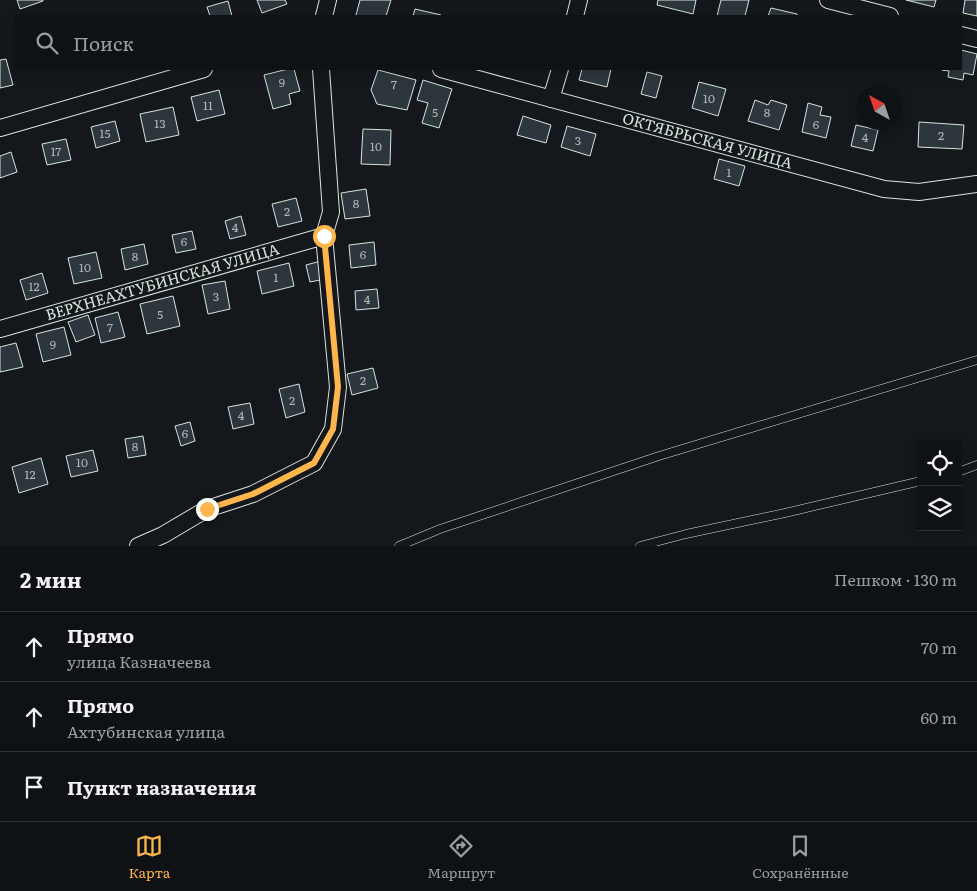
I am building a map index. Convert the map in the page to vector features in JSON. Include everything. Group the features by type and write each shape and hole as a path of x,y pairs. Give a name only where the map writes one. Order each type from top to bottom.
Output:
{"street":[{"path":"324,15 328,0"},
{"path":"575,15 579,0"},
{"path":"828,0 886,15"},
{"path":"962,35 977,39"},
{"path":"0,128 201,70"},
{"path":"138,546 163,535 207,509 253,494 314,463 333,429 338,387 324,236 331,212 322,70"},
{"name":"ОКТЯБРЬСКАЯ УЛИЦА","path":"445,70 884,189 919,192 977,184"},
{"path":"551,99 560,70"},
{"name":"ВЕРХНЕАХТУБИНСКАЯ УЛИЦА","path":"0,329 324,236"}],"lane":[{"path":"399,546 440,529 659,456 977,360"},
{"path":"962,471 977,465"},
{"path":"640,546 917,482"}],"building":[{"path":"17,0 43,0 43,1 20,9"},
{"path":"257,0 285,0 287,4 262,13"},
{"path":"360,0 391,0 386,15 356,15"},
{"path":"658,0 696,0 693,14 657,5"},
{"path":"721,0 749,0 745,15 717,15"},
{"path":"906,0 936,0 934,7"},
{"path":"965,0 977,0 977,16 963,13"},
{"path":"228,1 232,15 210,15 207,7"},
{"path":"771,8 797,14 797,15 768,15"},
{"path":"415,9 441,15 413,15"},
{"path":"962,50 977,54 973,75 964,73 963,80 948,77 949,71 942,70 962,70"},
{"path":"6,59 13,85 0,88 0,60"},
{"path":"284,70 294,70 300,91 289,94 291,104 273,109 264,75"},
{"path":"378,70 416,80 407,110 377,104 371,90"},
{"path":"582,70 611,70 607,87 579,80"},
{"path":"647,72 662,76 656,98 641,94"},
{"path":"423,80 452,89 439,128 422,123 428,103 417,100"},
{"path":"699,82 726,89 718,116 692,108"},
{"path":"219,90 225,114 197,121 191,97"},
{"path":"755,100 768,105 771,100 787,105 779,130 748,121"},
{"path":"808,103 822,107 820,115 831,117 826,138 802,132"},
{"path":"173,107 179,135 146,142 140,114"},
{"path":"523,116 551,125 546,143 517,135"},
{"path":"115,121 120,141 96,148 91,127"},
{"path":"919,122 964,125 962,149 918,147"},
{"path":"856,125 857,130 878,130 873,151 851,146"},
{"path":"567,126 596,134 590,156 561,147"},
{"path":"363,129 391,130 390,165 361,164"},
{"path":"66,139 71,160 47,165 42,144"},
{"path":"11,152 17,172 0,178 0,156"},
{"path":"719,159 745,166 739,186 714,179"},
{"path":"366,189 370,216 345,219 341,193"},
{"path":"296,198 302,221 278,227 272,204"},
{"path":"241,216 246,235 230,239 225,221"},
{"path":"192,231 196,249 176,253 172,235"},
{"path":"374,242 376,265 351,268 349,245"},
{"path":"144,244 148,264 125,270 121,249"},
{"path":"96,252 102,278 74,284 68,258"},
{"path":"321,261 325,279 310,282 306,265"},
{"path":"289,263 294,286 262,294 257,271"},
{"path":"42,273 48,293 26,300 20,280"},
{"path":"225,281 230,309 208,314 202,285"},
{"path":"377,289 379,308 356,310 355,291"},
{"path":"173,296 180,326 147,334 140,304"},
{"path":"118,312 125,337 101,343 95,318"},
{"path":"88,315 95,335 76,342 68,322"},
{"path":"64,327 71,355 43,362 36,334"},
{"path":"16,343 23,367 0,372 0,347"},
{"path":"373,368 378,388 352,395 347,374"},
{"path":"299,384 305,412 286,418 279,389"},
{"path":"250,403 254,424 233,429 228,407"},
{"path":"190,422 195,441 181,446 175,426"},
{"path":"143,436 146,455 128,458 125,439"},
{"path":"93,450 98,471 71,477 66,456"},
{"path":"41,458 48,484 19,493 12,467"}],"route":[{"path":"207,509 253,494 314,463 333,429 338,387 324,236"}]}
